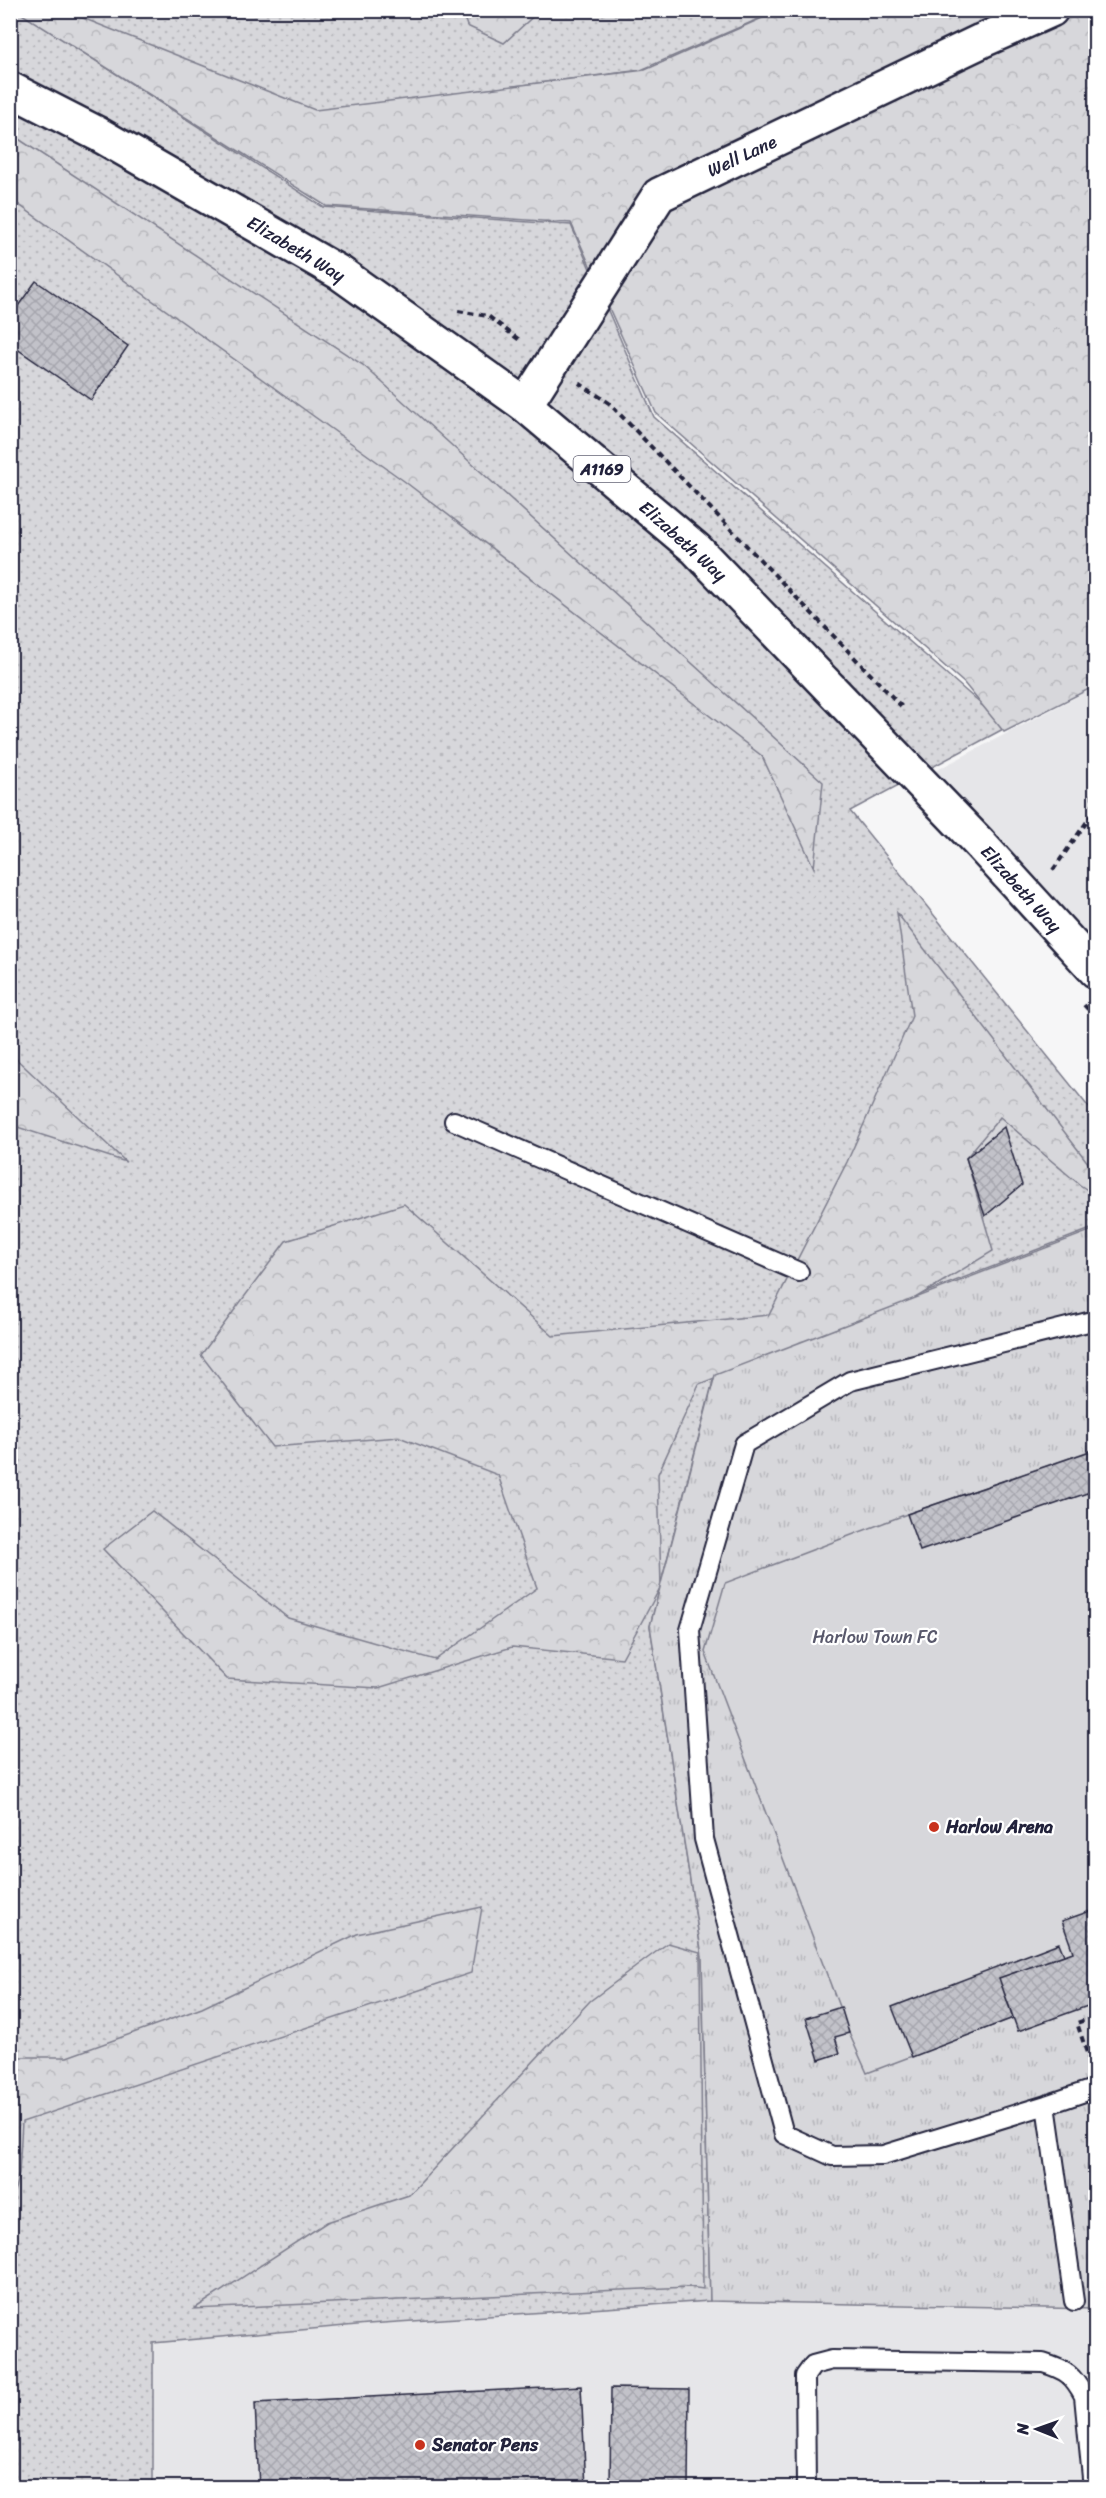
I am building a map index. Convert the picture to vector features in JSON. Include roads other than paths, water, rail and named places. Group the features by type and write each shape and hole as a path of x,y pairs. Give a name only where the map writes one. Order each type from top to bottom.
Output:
{"main road":[{"name":"Well Lane","path":"525,405 659,195 981,41 1051,10"},
{"name":"Elizabeth Way","path":"10,89 108,139 340,273 525,405 696,549 979,843 1095,971"}],"lane":[{"path":"454,1120 799,1272"},
{"path":"1095,1320 850,1381 744,1444 690,1630 704,1839 784,2134 832,2156 883,2155 1095,2088"},
{"path":"1046,2105 1074,2301"},
{"path":"806,2487 805,2376 813,2365 832,2360 1043,2363 1064,2369 1077,2383 1084,2396 1094,2487"}],"place":[{"name":"Harlow Arena","path":"934,1827"},
{"name":"Senator Pens","path":"420,2445"}],"park label":[{"name":"Harlow Town FC","path":"875,1637"}]}
